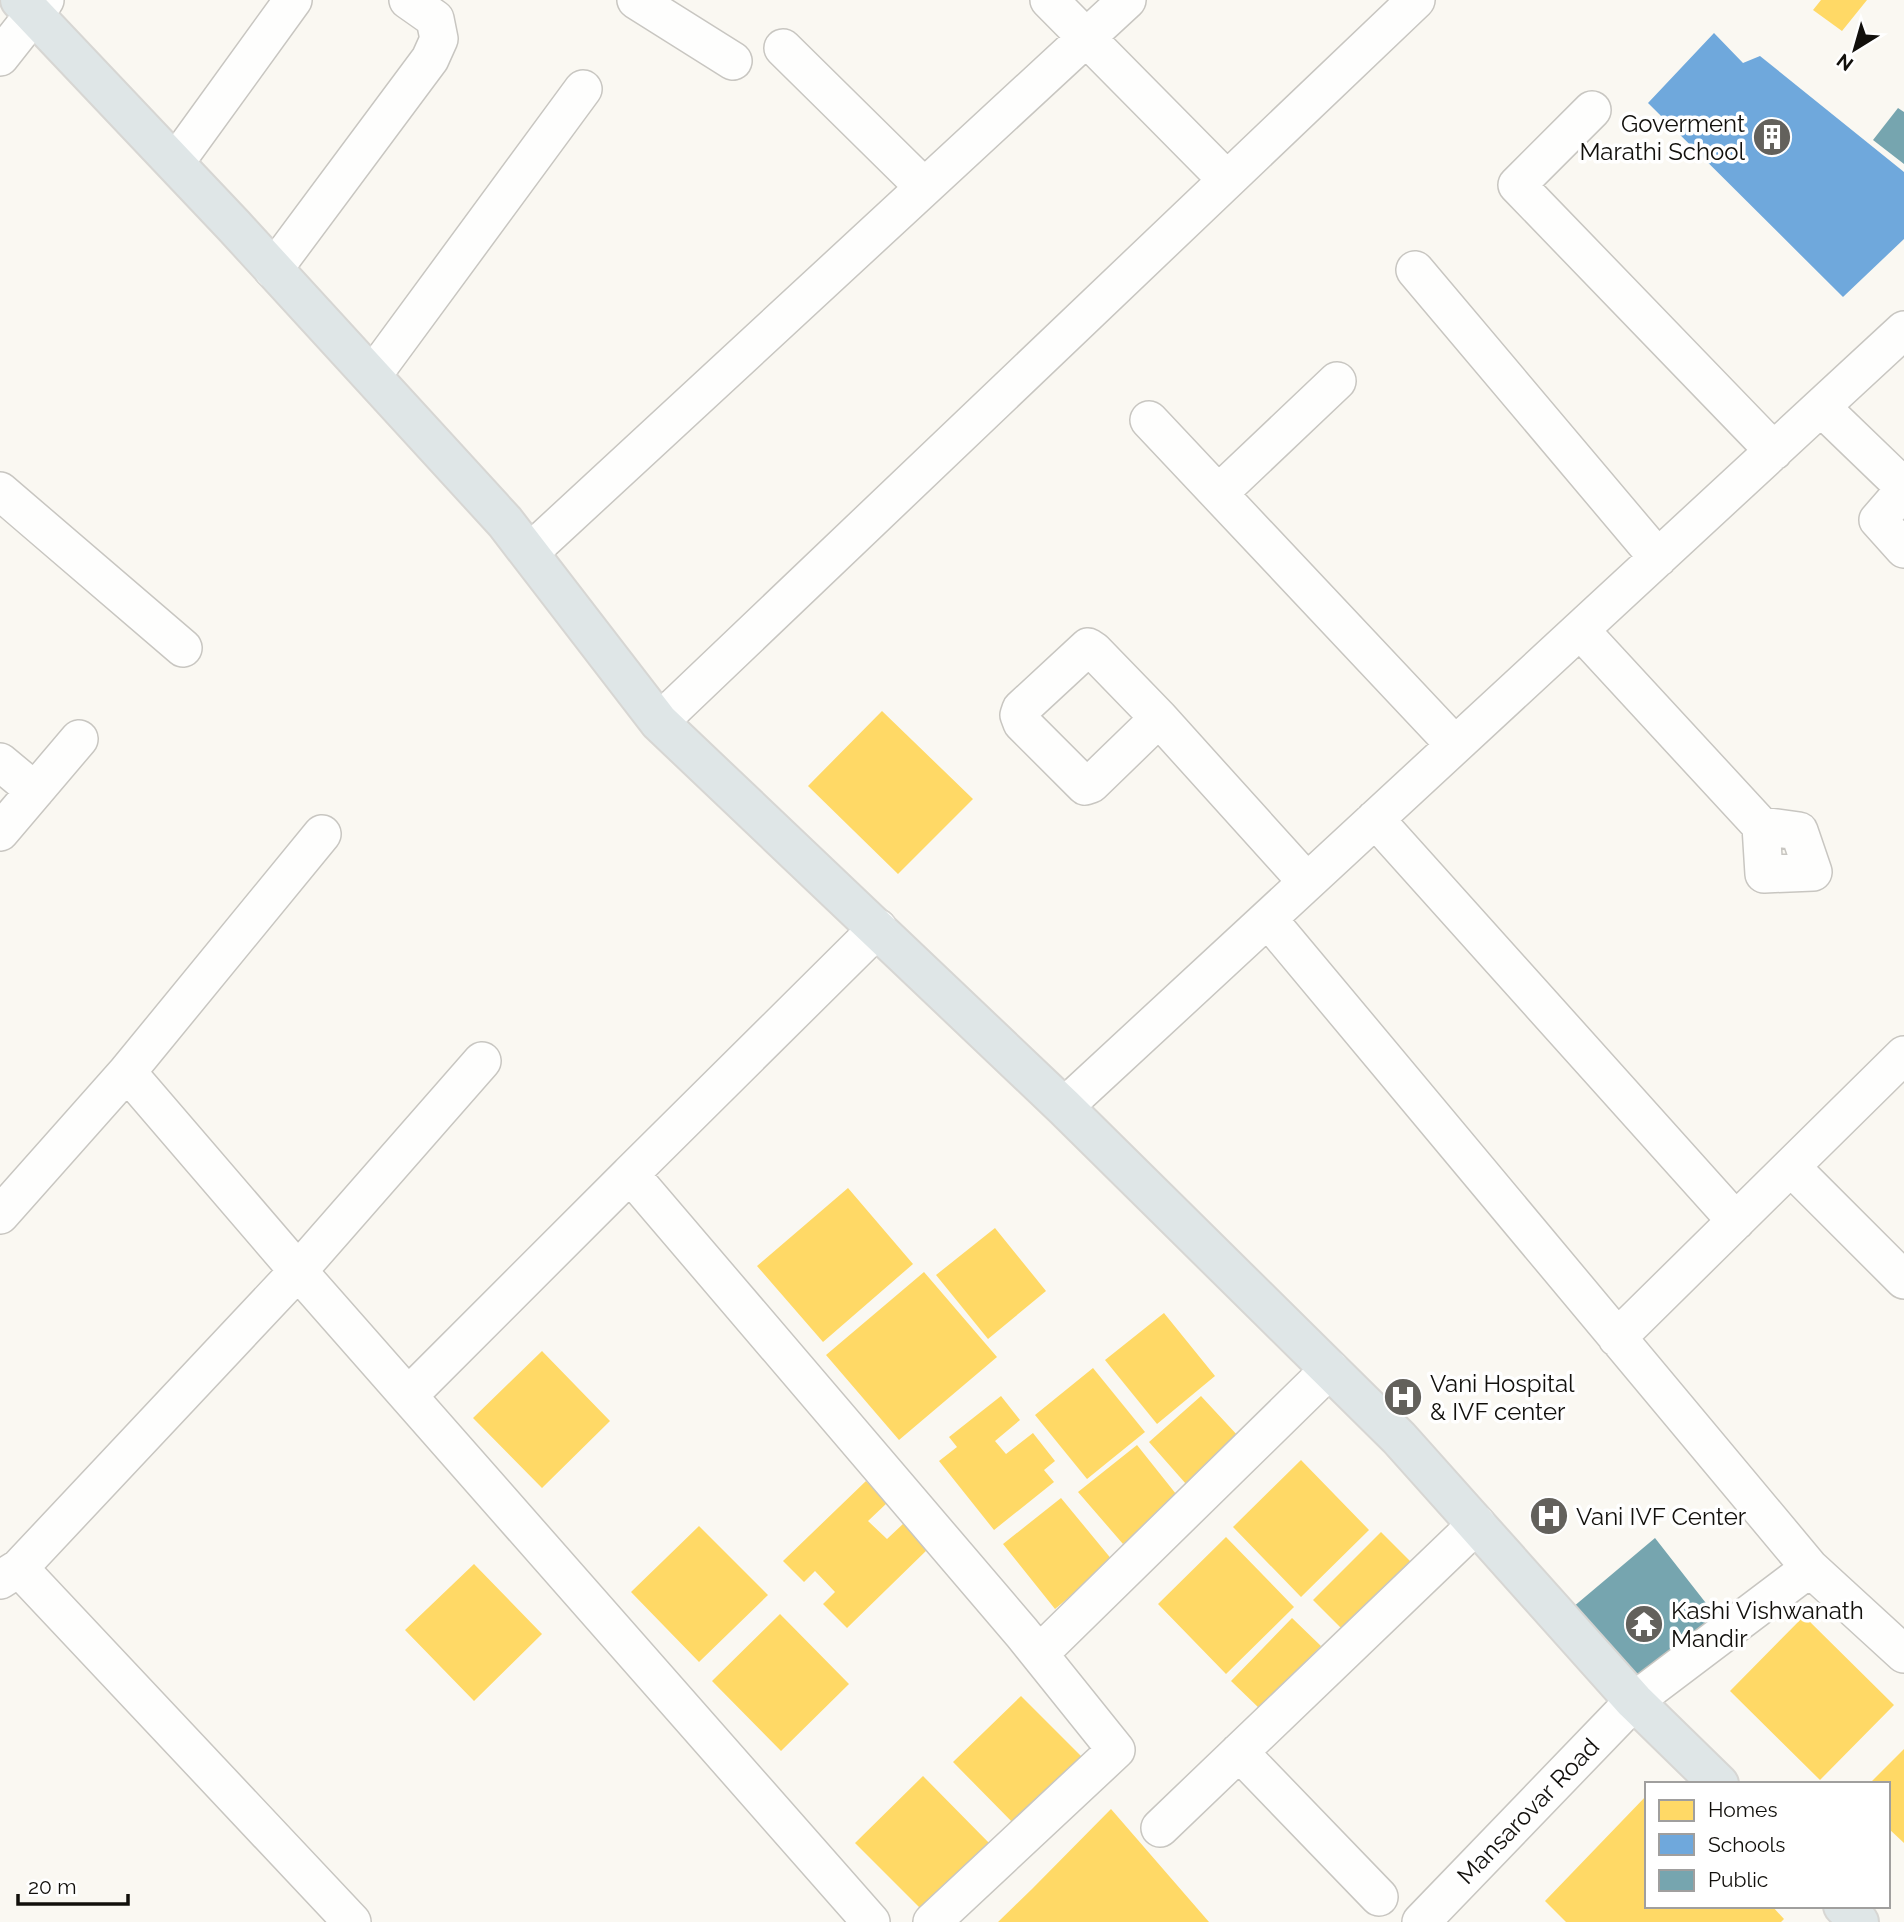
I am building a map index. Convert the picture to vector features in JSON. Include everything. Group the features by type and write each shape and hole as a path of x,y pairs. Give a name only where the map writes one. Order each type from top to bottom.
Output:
{"main road":[{"path":"33,5 505,522 659,722 1064,1107 1399,1438 1634,1701 1716,1782"},
{"path":"1845,1908 1858,1922"}],"street":[{"path":"175,163 293,0"},
{"path":"273,270 430,59 439,39 435,19 408,0"},
{"path":"636,0 733,61"},
{"path":"1049,0 1227,180"},
{"path":"529,553 1127,0"},
{"path":"659,722 1416,0"},
{"path":"0,57 33,5"},
{"path":"783,48 924,187"},
{"path":"372,376 583,89"},
{"path":"1592,110 1517,185 1774,451"},
{"path":"1416,270 1658,558"},
{"path":"1064,1107 1904,330"},
{"path":"1220,492 1337,381"},
{"path":"1821,407 1904,489 1878,520 1904,549"},
{"path":"1149,420 1220,492 1455,745"},
{"path":"0,491 183,648"},
{"path":"1580,630 1761,826"},
{"path":"1158,718 1307,882"},
{"path":"0,832 79,739"},
{"path":"0,762 35,791"},
{"path":"1375,819 1736,1221"},
{"path":"0,1214 127,1072 322,834"},
{"path":"1268,919 1810,1568 1904,1654"},
{"path":"408,1396 878,928"},
{"path":"1617,1338 1904,1055"},
{"path":"352,1922 10,1574 298,1271 482,1060"},
{"path":"127,1072 298,1271 871,1922"},
{"path":"1791,1167 1904,1280"},
{"path":"630,1174 1039,1654 1116,1750 932,1922"},
{"path":"1039,1654 1330,1369"},
{"path":"1160,1828 1477,1524"},
{"name":"Mansarovar Road","path":"1421,1922 1634,1701 1810,1568"},
{"path":"1239,1752 1379,1898"}],"building: Homes":[{"path":"1821,0 1867,0 1842,31 1813,10"},
{"path":"882,711 973,799 898,874 808,786"},
{"path":"848,1188 913,1264 823,1342 757,1266"},
{"path":"995,1228 1046,1291 988,1339 936,1275"},
{"path":"924,1272 997,1357 899,1440 826,1355"},
{"path":"1164,1313 1215,1376 1157,1424 1105,1360"},
{"path":"542,1351 610,1421 542,1488 473,1418"},
{"path":"1093,1368 1145,1432 1087,1479 1035,1415"},
{"path":"1001,1396 1020,1420 995,1441 1006,1454 1033,1433 1055,1461 1044,1470 1054,1482 994,1530 939,1461 957,1447 949,1437"},
{"path":"1201,1396 1239,1437 1186,1484 1149,1442"},
{"path":"1137,1445 1180,1499 1123,1544 1078,1492"},
{"path":"1301,1460 1369,1530 1301,1597 1233,1527"},
{"path":"866,1481 887,1503 868,1521 887,1539 904,1523 929,1548 847,1628 823,1604 835,1592 815,1571 804,1582 783,1561"},
{"path":"1061,1498 1113,1561 1055,1609 1003,1544"},
{"path":"699,1526 768,1595 699,1662 631,1592"},
{"path":"1381,1532 1412,1563 1344,1631 1313,1600"},
{"path":"1226,1537 1294,1607 1226,1674 1158,1604"},
{"path":"474,1564 542,1634 474,1701 405,1630"},
{"path":"780,1614 849,1684 781,1751 712,1681"},
{"path":"1804,1616 1894,1705 1820,1780 1730,1691"},
{"path":"1292,1618 1321,1646 1260,1709 1231,1681"},
{"path":"1021,1696 1090,1765 1022,1832 953,1762"},
{"path":"1904,1749 1904,1843 1890,1830 1890,1782 1871,1782"},
{"path":"923,1776 992,1846 924,1912 855,1843"},
{"path":"1645,1797 1645,1908 1774,1908 1784,1919 1781,1922 1566,1922 1545,1901"},
{"path":"1111,1809 1209,1922 998,1922 1032,1889"}],"building: Schools":[{"name":"Goverment Marathi School","path":"1714,33 1743,63 1760,56 1904,172 1904,239 1843,297 1648,103"}],"building: Public":[{"path":"1898,108 1904,112 1904,164 1873,140"},
{"name":"Kashi Vishwanath Mandir","path":"1655,1538 1727,1630 1634,1701 1560,1618"}],"place":[{"name":"Goverment Marathi School","path":"1772,137"},
{"name":"Vani Hospital & IVF center","path":"1403,1397"},
{"name":"Vani IVF Center","path":"1549,1516"},
{"name":"Kashi Vishwanath Mandir","path":"1644,1624"}]}
